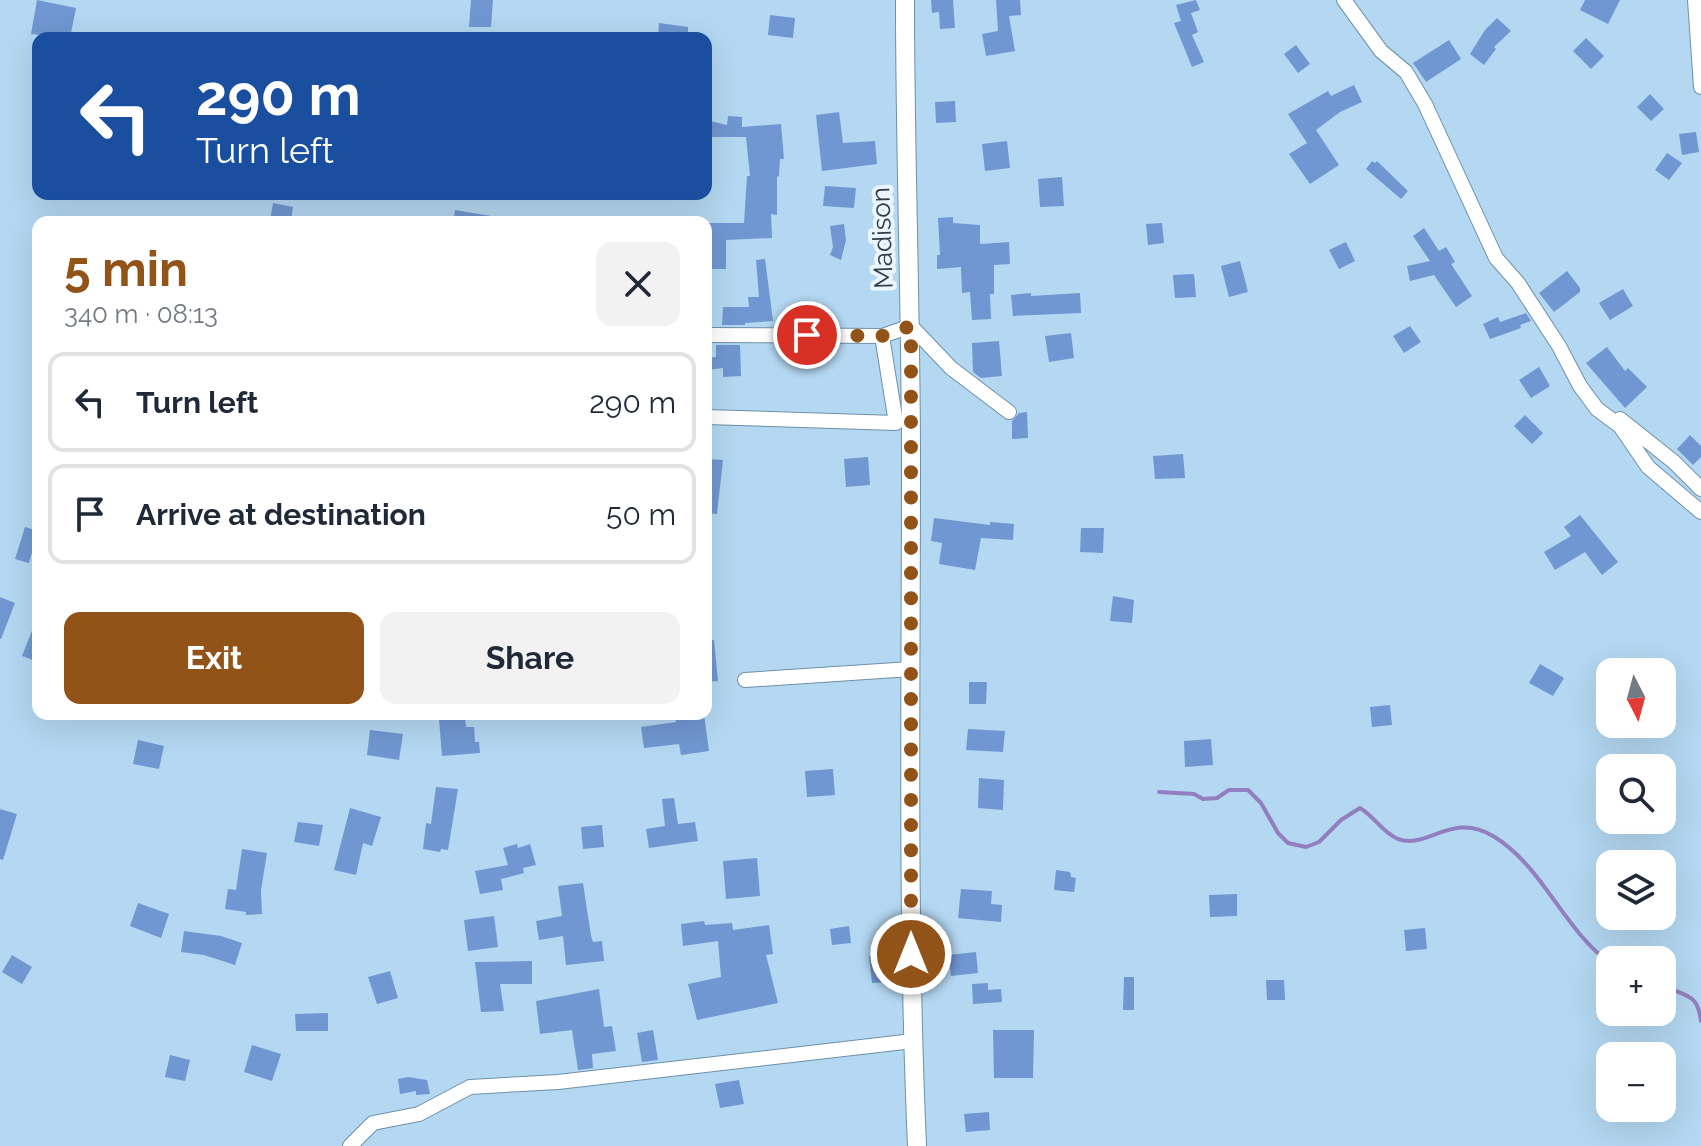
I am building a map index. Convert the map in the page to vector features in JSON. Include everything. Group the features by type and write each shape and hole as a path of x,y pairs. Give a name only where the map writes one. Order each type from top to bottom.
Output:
{"street":[{"name":"Madison","path":"905,0 905,143 911,326 913,1041 917,1146"},
{"path":"1344,0 1381,51 1406,72 1425,104 1496,258 1518,283 1590,399 1597,409 1620,426 1648,467 1701,512"},
{"path":"1695,0 1701,87"},
{"path":"712,335 882,336 911,326 951,368 1009,412"},
{"path":"712,417 896,423 882,336"},
{"path":"1590,399 1674,462 1701,489"},
{"path":"745,680 911,669"},
{"path":"350,1146 373,1123 419,1114 470,1087 558,1082 913,1041"}],"building":[{"path":"37,0 76,8 71,32 31,34"},
{"path":"471,0 493,0 491,27 469,27"},
{"path":"931,0 953,0 955,28 940,29 939,12 932,13"},
{"path":"996,0 1020,0 1021,15 1009,16 1015,51 986,56 982,34 998,31"},
{"path":"1196,0 1200,10 1191,13 1198,32 1192,35 1204,62 1192,67 1174,23 1181,21 1176,5"},
{"path":"1585,0 1620,0 1608,24 1580,10"},
{"path":"770,15 795,18 793,38 768,35"},
{"path":"1497,18 1511,31 1494,47 1496,49 1484,65 1470,54 1485,30"},
{"path":"659,23 688,27 688,32 658,32"},
{"path":"1586,38 1604,56 1591,69 1573,51"},
{"path":"1449,40 1461,59 1426,82 1413,63"},
{"path":"1296,45 1310,64 1298,73 1284,54"},
{"path":"1354,85 1362,102 1340,112 1316,130 1339,165 1310,184 1289,154 1307,143 1288,114 1328,91 1331,96"},
{"path":"1650,94 1664,109 1651,121 1637,107"},
{"path":"955,101 956,122 936,123 935,102"},
{"path":"839,112 843,143 875,141 877,164 822,171 816,115"},
{"path":"728,116 742,117 742,127 781,124 784,159 780,159 777,177 777,215 771,214 772,238 726,240 726,269 712,269 712,223 744,223 747,176 750,176 746,137 712,137 712,121 727,125"},
{"path":"1696,132 1699,152 1682,155 1679,134"},
{"path":"1007,141 1010,168 985,171 982,144"},
{"path":"1667,153 1682,163 1669,180 1655,170"},
{"path":"1372,161 1377,161 1408,191 1401,199 1366,169"},
{"path":"1062,177 1064,206 1040,207 1038,179"},
{"path":"825,186 856,188 854,208 823,206"},
{"path":"273,203 293,207 292,216 271,216"},
{"path":"455,210 491,216 454,216"},
{"path":"953,217 953,223 980,225 980,244 1009,242 1010,264 994,265 991,319 972,320 970,292 962,293 961,267 937,269 937,255 940,255 938,218"},
{"path":"1162,223 1164,243 1148,245 1146,224"},
{"path":"844,224 846,240 841,260 830,255 833,247 830,226"},
{"path":"1424,228 1439,251 1446,247 1455,262 1451,264 1472,296 1456,307 1434,275 1410,281 1407,266 1430,261 1413,236"},
{"path":"1346,242 1355,261 1339,269 1329,250"},
{"path":"765,259 773,321 722,325 723,307 749,307 748,297 759,297 756,260"},
{"path":"1240,261 1248,292 1229,297 1221,266"},
{"path":"1567,271 1580,292 1554,312 1539,293"},
{"path":"1194,274 1196,297 1175,298 1173,275"},
{"path":"1623,289 1633,306 1610,320 1599,303"},
{"path":"1031,293 1031,296 1080,293 1081,313 1013,316 1011,295"},
{"path":"1526,313 1531,321 1490,339 1483,324 1498,317 1500,322"},
{"path":"1410,326 1421,342 1404,353 1393,336"},
{"path":"1071,333 1074,358 1049,362 1045,336"},
{"path":"999,341 1002,376 981,378 973,372 972,343"},
{"path":"716,345 740,345 741,376 723,377 723,368 712,369 712,357 716,357"},
{"path":"1607,347 1625,371 1628,368 1647,387 1625,408 1586,363"},
{"path":"1539,367 1550,386 1531,398 1519,380"},
{"path":"1027,412 1028,438 1012,439 1012,421 1019,413"},
{"path":"1525,415 1543,433 1532,444 1514,426"},
{"path":"1690,435 1701,446 1701,457 1693,465 1677,449"},
{"path":"1183,454 1185,478 1155,479 1153,456"},
{"path":"868,457 870,485 846,487 844,459"},
{"path":"712,459 723,460 717,514 712,514"},
{"path":"1580,515 1618,562 1602,575 1585,552 1555,570 1544,552 1571,536 1564,527"},
{"path":"934,518 990,525 990,522 1014,524 1013,540 981,538 975,570 939,564 942,543 931,541"},
{"path":"25,527 32,529 29,563 15,559"},
{"path":"1081,528 1104,528 1103,553 1080,552"},
{"path":"1113,596 1134,600 1132,623 1110,621"},
{"path":"0,597 15,603 1,639 0,639"},
{"path":"32,631 32,660 22,656"},
{"path":"712,640 718,681 712,682"},
{"path":"1540,664 1564,678 1553,696 1529,683"},
{"path":"969,682 987,682 986,704 969,704"},
{"path":"1390,705 1392,725 1372,727 1370,707"},
{"path":"439,720 465,720 466,727 474,727 480,753 442,756"},
{"path":"705,720 709,751 681,755 679,744 644,748 641,727"},
{"path":"968,729 1005,731 1003,752 966,750"},
{"path":"370,730 403,734 399,760 367,755"},
{"path":"1211,739 1213,765 1185,767 1184,741"},
{"path":"138,740 164,746 159,769 133,764"},
{"path":"833,769 835,795 807,797 805,771"},
{"path":"979,778 1004,780 1003,810 978,808"},
{"path":"436,787 458,789 448,850 441,849 440,852 423,849 426,823 431,824"},
{"path":"674,798 678,824 695,822 698,841 649,848 646,829 665,826 662,799"},
{"path":"350,808 381,817 372,846 363,843 356,875 334,870"},
{"path":"0,809 17,814 3,860 0,859"},
{"path":"298,822 323,825 319,846 294,842"},
{"path":"602,825 604,847 583,849 581,827"},
{"path":"517,844 518,848 530,844 536,865 523,868 524,873 501,879 503,890 480,894 475,871 508,865 503,848"},
{"path":"242,849 267,853 261,890 262,914 246,915 246,912 225,909 228,889 236,890"},
{"path":"757,858 760,896 726,899 723,861"},
{"path":"1056,870 1070,872 1071,877 1076,878 1074,892 1054,890"},
{"path":"583,883 591,936 593,942 602,941 604,961 566,965 563,936 539,940 536,921 562,916 558,886"},
{"path":"961,889 992,891 991,904 1002,905 1001,922 958,918"},
{"path":"1237,894 1237,916 1210,917 1209,895"},
{"path":"138,903 169,914 161,938 130,926"},
{"path":"494,916 498,947 468,951 464,920"},
{"path":"704,921 705,925 732,923 733,930 769,925 773,954 766,955 778,1003 697,1020 688,984 721,977 718,941 683,946 681,924"},
{"path":"849,926 851,943 832,945 830,929"},
{"path":"1425,928 1427,949 1406,951 1404,930"},
{"path":"184,931 221,936 242,943 235,965 204,955 181,952"},
{"path":"976,952 978,973 951,976 949,955"},
{"path":"12,955 32,967 22,984 2,972"},
{"path":"885,955 887,982 872,983 869,956"},
{"path":"532,961 532,984 500,984 504,1011 481,1012 475,962"},
{"path":"390,971 398,998 377,1004 368,977"},
{"path":"1124,977 1134,977 1134,1010 1123,1010"},
{"path":"1266,980 1284,980 1285,1000 1267,1000"},
{"path":"988,983 988,990 1001,989 1002,1002 973,1004 972,984"},
{"path":"599,989 604,1027 612,1026 616,1051 592,1054 593,1068 578,1070 572,1030 540,1034 536,1001"},
{"path":"328,1013 328,1031 296,1031 295,1014"},
{"path":"653,1030 658,1060 642,1062 637,1033"},
{"path":"993,1030 1034,1030 1033,1078 994,1078"},
{"path":"252,1045 281,1054 272,1081 244,1072"},
{"path":"170,1055 190,1060 185,1081 165,1077"},
{"path":"398,1079 427,1080 430,1094 416,1095 416,1091 400,1094"},
{"path":"739,1080 744,1104 720,1108 715,1084"},
{"path":"989,1112 990,1130 966,1132 964,1114"}],"waterway":[{"path":"1159,792 1194,794 1203,799 1217,798 1229,790 1248,790 1261,803 1278,833 1288,843 1306,847 1319,842 1341,820 1360,808 1392,836 1409,841 1452,829 1478,829 1493,836 1526,864 1596,951"},
{"path":"1676,990 1693,1000 1701,1021"}],"route":[{"path":"807,335 882,336 911,326 911,954"}]}
